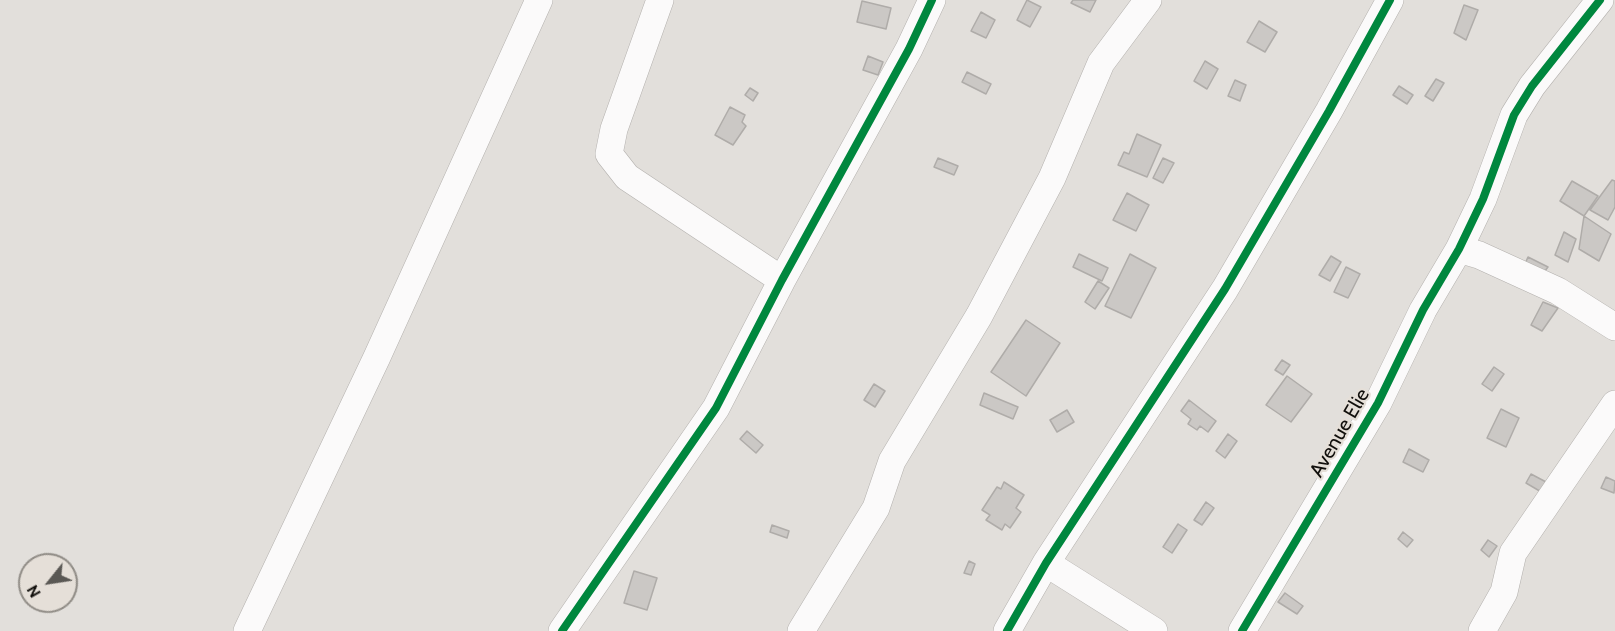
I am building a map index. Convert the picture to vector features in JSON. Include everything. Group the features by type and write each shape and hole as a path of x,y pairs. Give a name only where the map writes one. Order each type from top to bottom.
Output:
{"street":[{"path":"247,631 377,357 539,0"},
{"path":"660,0 614,129 609,154 627,177 782,280"},
{"path":"562,631 716,408 782,280 909,48 932,0"},
{"path":"801,631 876,508 892,461 990,297 1052,178 1101,63 1148,0"},
{"path":"1007,631 1046,563 1225,290 1329,111 1390,0"},
{"name":"Avenue Elie","path":"1242,631 1378,403 1423,310 1459,249 1484,199 1514,116 1532,86 1600,0"},
{"path":"1459,249 1479,255 1558,291 1615,327"},
{"path":"1482,631 1504,592 1513,553 1615,404"},
{"path":"1046,563 1154,631"}],"building":[{"path":"1027,0 1041,7 1030,27 1017,20"},
{"path":"1073,0 1096,0 1090,12 1071,3"},
{"path":"862,1 891,8 886,29 857,22"},
{"path":"1464,5 1478,10 1466,40 1454,33"},
{"path":"981,12 995,20 986,38 971,31"},
{"path":"1259,21 1277,32 1265,52 1247,42"},
{"path":"868,56 883,62 878,75 863,70"},
{"path":"1205,61 1218,69 1207,89 1194,81"},
{"path":"967,72 991,84 986,94 962,82"},
{"path":"1436,79 1444,83 1433,101 1425,96"},
{"path":"1235,80 1246,85 1240,101 1228,96"},
{"path":"1399,86 1413,95 1407,104 1393,95"},
{"path":"750,88 758,93 753,101 745,95"},
{"path":"730,107 745,115 742,122 746,126 733,145 715,135"},
{"path":"1137,134 1161,145 1147,177 1118,165 1124,152 1129,154"},
{"path":"938,158 958,166 954,175 934,167"},
{"path":"1163,158 1174,163 1163,183 1153,178"},
{"path":"1612,180 1615,181 1615,207 1608,220 1590,210"},
{"path":"1572,181 1598,196 1584,216 1560,201"},
{"path":"1127,193 1149,205 1136,231 1113,220"},
{"path":"1584,216 1611,234 1599,261 1579,249"},
{"path":"1564,232 1576,239 1568,262 1555,255"},
{"path":"1079,254 1108,268 1102,281 1073,267"},
{"path":"1130,254 1156,268 1131,318 1105,306"},
{"path":"1331,256 1341,262 1330,281 1319,275"},
{"path":"1528,257 1548,267 1541,276 1524,266"},
{"path":"1346,267 1360,274 1348,298 1334,292"},
{"path":"1098,281 1109,288 1095,309 1085,302"},
{"path":"1543,302 1558,308 1542,331 1531,325"},
{"path":"1026,320 1060,343 1026,396 991,372"},
{"path":"1282,360 1290,365 1283,375 1275,370"},
{"path":"1494,367 1504,374 1492,391 1482,384"},
{"path":"1287,376 1312,394 1291,422 1266,405"},
{"path":"874,384 885,391 875,407 864,400"},
{"path":"984,393 1018,407 1013,419 980,405"},
{"path":"1189,400 1216,421 1208,432 1200,426 1197,430 1188,424 1191,419 1181,411"},
{"path":"1501,409 1519,418 1506,447 1487,438"},
{"path":"1067,410 1074,422 1057,432 1050,420"},
{"path":"747,431 763,445 756,453 740,439"},
{"path":"1228,434 1237,441 1225,458 1216,451"},
{"path":"1409,449 1429,460 1423,472 1403,462"},
{"path":"1531,474 1548,483 1543,493 1526,483"},
{"path":"1606,477 1615,481 1614,493 1601,488"},
{"path":"1004,482 1024,495 1016,508 1021,512 1010,528 1005,524 1002,530 986,520 990,515 982,510 997,487 1001,489"},
{"path":"1206,502 1214,508 1202,525 1194,520"},
{"path":"1178,524 1187,530 1172,553 1163,547"},
{"path":"772,525 789,531 787,538 770,532"},
{"path":"1403,532 1413,540 1407,547 1398,539"},
{"path":"1488,540 1497,546 1489,557 1481,550"},
{"path":"969,561 975,564 971,575 964,573"},
{"path":"634,571 657,578 647,610 624,603"},
{"path":"1285,593 1303,606 1297,614 1278,602"}],"cycle path":[{"path":"562,631 716,408 782,280 909,49 932,0"},
{"path":"1007,631 1046,563 1225,289 1329,111 1390,0"},
{"path":"1242,631 1378,403 1423,310 1459,249 1483,199 1514,115 1532,86 1600,0"}]}
